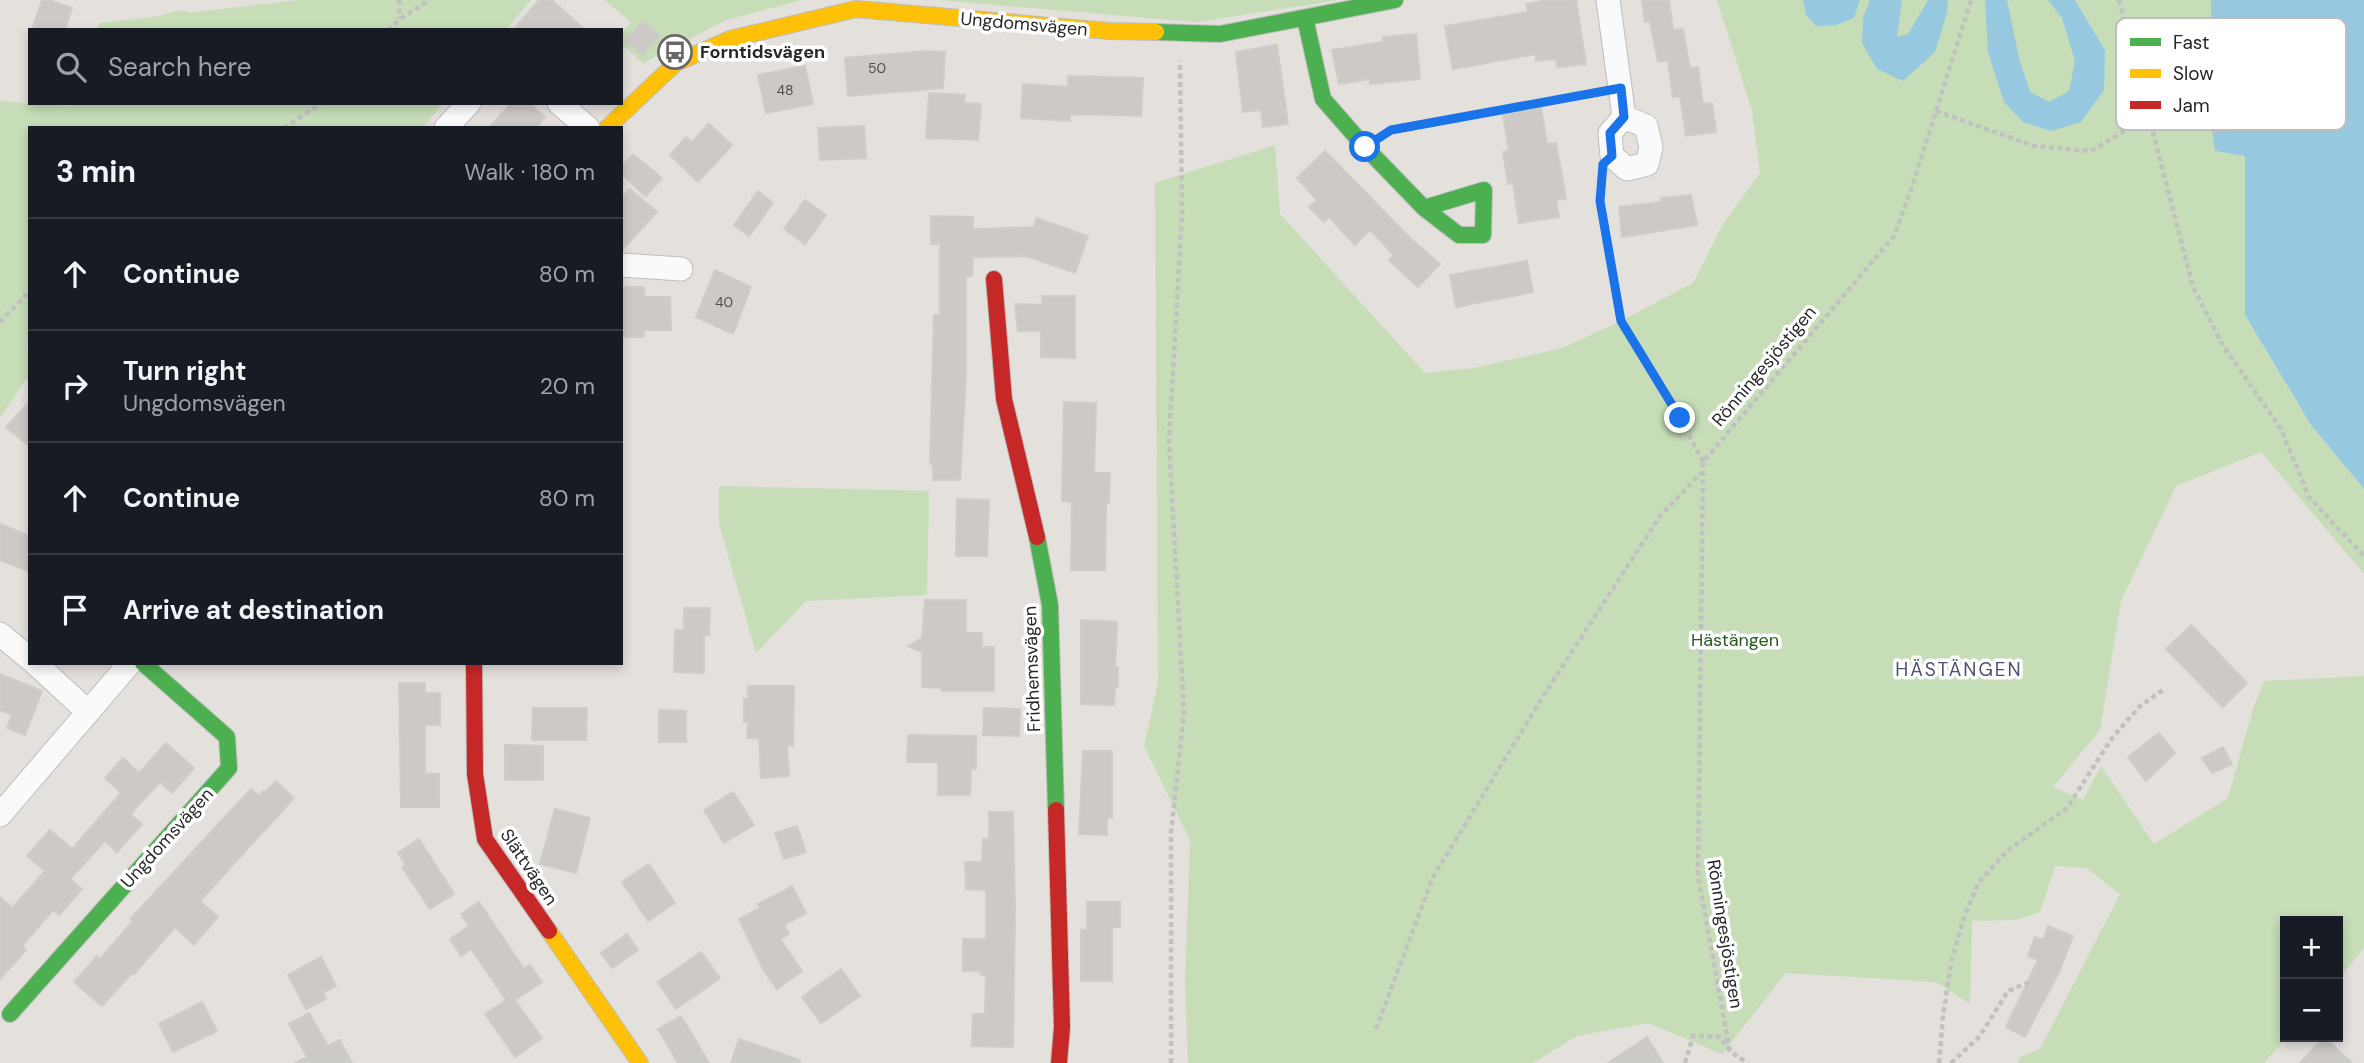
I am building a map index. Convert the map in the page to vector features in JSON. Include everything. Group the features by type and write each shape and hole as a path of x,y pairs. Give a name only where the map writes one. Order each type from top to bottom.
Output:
{"street":[{"name":"Ungdomsvägen","path":"609,126 676,63 730,39 855,5 1109,31 1220,34 1395,0"},
{"path":"1608,0 1624,117 1610,133 1612,156 1627,169 1647,164 1651,147 1646,126 1624,117"},
{"path":"1305,18 1324,99 1365,147 1424,208"},
{"path":"448,126 467,105"},
{"path":"561,105 586,126"},
{"path":"623,265 681,269"},
{"name":"Fridhemsvägen","path":"995,279 1004,399 1039,545 1050,605 1062,1027 1059,1063"},
{"path":"0,634 28,657"},
{"path":"37,665 88,712"},
{"path":"0,815 128,665"},
{"name":"Ungdomsvägen","path":"10,1014 229,768 227,737 145,665"},
{"name":"Slättvägen","path":"474,665 474,775 477,810 485,839 640,1063"}],"path":[{"path":"399,0 400,19"},
{"path":"390,28 430,0"},
{"name":"Rönningesjöstigen","path":"1730,1051 1698,876 1703,462 1894,236 1971,0"},
{"path":"2119,0 2124,18"},
{"path":"1171,1063 1171,833 1184,713 1169,441 1182,213 1180,33"},
{"path":"1365,147 1391,130 1621,88"},
{"path":"287,126 319,105"},
{"path":"1936,111 2034,146 2091,151 2126,130"},
{"path":"2153,130 2193,287 2222,344 2281,429 2309,497 2364,556"},
{"path":"2212,132 2222,130"},
{"path":"1612,156 1603,164 1600,201 1621,321 1680,418 1703,462"},
{"path":"0,322 28,293"},
{"path":"1376,1029 1433,877 1542,698 1660,516 1703,472"},
{"path":"1939,1063 1951,963 1965,914 1979,882 2007,852 2067,808 2112,738 2140,706 2163,690"},
{"path":"1951,1063 1980,1036 2008,991 2030,982"},
{"path":"1685,1063 1693,1036 1721,1037 1730,1051 1747,1063"}],"green space":[{"path":"298,0 531,0 508,28 98,28 99,23 153,17 183,10 188,13"},
{"path":"604,0 802,0 726,20 643,63 623,46 623,32 631,22"},
{"path":"937,0 1340,0 1196,22"},
{"name":"Hästängen","path":"1717,0 2211,0 2211,18 2116,18 2116,130 2212,130 2215,151 2245,156 2245,315 2311,425 2364,489 2364,574 2261,452 2176,486 2121,601 2100,730 2053,787 2083,800 2101,766 2154,844 2228,798 2253,709 2264,681 2364,676 2364,948 2343,974 2343,916 2280,916 2280,1042 2283,1042 2264,1063 2018,1063 2020,1057 2040,1049 2120,894 2086,868 2055,866 2040,912 2015,920 1972,921 1970,1004 1936,982 1786,973 1722,1054 1648,1023 1577,1036 1533,1063 1188,1063 1185,982 1190,840 1144,746 1158,683 1155,183 1275,145 1280,214 1425,373 1474,368 1562,348 1693,283 1723,224 1760,173 1752,110"},
{"path":"0,101 71,106 441,105 425,126 28,126 28,380 26,379 0,418"},
{"path":"719,486 929,491 927,595 806,601 756,653 719,524"}],"water":[{"path":"1803,0 1860,0 1854,18 1836,25 1816,26 1806,15"},
{"path":"1870,0 1902,0 1897,37 1908,34 1928,0 1948,0 1947,13 1935,52 1903,81 1877,69 1862,43 1863,18"},
{"path":"1985,0 2007,0 2019,58 2030,92 2049,102 2069,91 2075,61 2062,18 2048,0 2075,0 2105,50 2104,90 2081,122 2051,131 2023,122 2004,102 1988,52"},
{"path":"2211,0 2364,0 2364,489 2311,425 2245,315 2245,156 2215,151 2212,132 2346,130 2346,18 2211,18"}],"building":[{"path":"42,0 72,8 66,28 33,28"},
{"path":"539,0 552,0 583,28 515,28"},
{"path":"1547,0 1576,0 1586,64 1557,67 1556,59 1536,61 1536,54 1453,69 1445,26 1528,12 1526,4"},
{"path":"1642,0 1669,0 1673,30 1683,29 1690,68 1698,67 1703,104 1712,103 1716,132 1686,136 1680,96 1673,97 1668,60 1658,62 1650,21 1645,22"},
{"path":"643,21 660,36 643,55 626,41"},
{"path":"1416,34 1420,79 1370,84 1370,79 1339,84 1332,50 1383,42 1383,37"},
{"path":"1277,45 1288,124 1263,127 1261,110 1243,112 1236,52"},
{"path":"926,51 945,52 943,88 848,96 845,58"},
{"path":"805,66 813,104 766,113 758,75"},
{"path":"1068,76 1143,78 1141,116 1070,114 1070,121 1021,118 1023,84 1068,87"},
{"path":"929,93 965,95 964,103 981,104 978,140 926,138"},
{"path":"509,105 531,105 545,117 538,126 491,126"},
{"path":"1541,108 1547,144 1556,143 1566,199 1556,200 1559,217 1519,223 1513,183 1508,184 1503,152 1509,151 1503,115"},
{"path":"709,124 732,145 698,182 670,155 686,137 692,142"},
{"path":"864,126 866,158 820,160 818,128"},
{"path":"1325,151 1410,238 1440,264 1418,287 1389,260 1394,255 1370,230 1355,245 1329,217 1324,222 1309,207 1317,200 1297,178"},
{"path":"633,154 662,178 646,196 623,176 623,165"},
{"path":"630,189 657,212 623,249 623,197"},
{"path":"758,191 773,203 749,236 734,225"},
{"path":"1691,195 1697,225 1622,237 1619,207 1662,202 1661,198"},
{"path":"805,200 826,215 805,244 784,229"},
{"path":"931,216 973,217 973,229 1034,227 1037,218 1088,236 1075,273 1026,256 973,257 972,276 966,276 966,375 960,480 933,480 933,464 930,464 934,315 940,315 940,244 931,244"},
{"path":"1527,261 1533,292 1456,307 1450,275"},
{"path":"715,270 751,287 733,334 696,317"},
{"path":"623,287 644,287 644,297 670,297 671,330 644,330 644,337 623,337"},
{"path":"1042,296 1075,296 1075,358 1041,357 1041,331 1018,331 1015,304 1042,305"},
{"path":"1064,402 1096,403 1094,473 1110,473 1109,503 1106,503 1105,570 1071,570 1072,502 1062,501"},
{"path":"28,403 28,445 6,427"},
{"path":"957,499 989,500 987,556 956,556"},
{"path":"0,524 28,535 28,571 0,560"},
{"path":"925,600 966,600 966,633 982,633 982,647 994,647 994,691 942,691 942,688 922,687 922,652 908,646 922,638"},
{"path":"684,608 710,608 709,635 704,635 704,673 674,672 675,630 684,630"},
{"path":"1081,620 1117,622 1115,667 1118,667 1118,687 1115,687 1114,705 1081,704"},
{"path":"2191,625 2247,683 2223,707 2166,649"},
{"path":"0,674 42,691 25,735 7,728 12,715 0,710"},
{"path":"399,683 425,683 425,693 440,693 440,725 425,725 425,774 439,774 439,807 401,807"},
{"path":"748,686 794,686 793,746 787,745 789,776 761,778 759,738 747,738 748,722 744,722 744,699 748,699"},
{"path":"533,708 587,708 586,740 532,740"},
{"path":"984,708 1020,709 1019,736 983,735"},
{"path":"659,710 686,711 686,742 659,742"},
{"path":"2159,733 2175,753 2146,781 2128,757"},
{"path":"908,735 976,736 976,769 971,769 970,795 938,795 938,762 907,762"},
{"path":"166,743 194,768 172,793 160,782 134,810 131,815 142,824 117,852 105,841 70,879 82,889 59,915 53,910 22,946 26,950 0,979 0,897 12,908 45,871 27,856 50,830 72,849 121,793 105,778 123,758 139,773"},
{"path":"505,745 543,746 543,780 505,780"},
{"path":"2223,747 2232,764 2212,773 2202,758"},
{"path":"1083,751 1112,751 1112,818 1107,818 1107,835 1079,834"},
{"path":"276,781 294,798 200,901 218,917 194,945 175,927 102,1006 74,982 97,956 100,959 133,921 131,918 251,789 259,796"},
{"path":"733,792 754,825 724,843 704,810"},
{"path":"555,809 590,818 576,873 540,864"},
{"path":"989,812 1013,812 1013,1047 972,1046 973,1014 985,1014 986,975 981,975 981,971 963,971 963,939 986,939 986,890 966,889 965,862 982,862 983,839 989,839"},
{"path":"797,826 806,852 784,859 775,833"},
{"path":"419,839 454,894 430,909 402,867 406,865 398,853"},
{"path":"649,864 675,903 648,921 622,882"},
{"path":"792,886 806,913 784,925 789,934 780,939 802,971 777,989 764,971 739,919 760,908 758,904"},
{"path":"479,902 524,969 530,965 542,982 515,1000 542,1038 515,1057 485,1014 506,1000 471,949 461,956 450,939 469,926 461,914"},
{"path":"1087,902 1120,902 1120,927 1112,927 1112,981 1081,981 1081,930 1087,930"},
{"path":"2048,926 2073,936 2059,972 2025,1037 2006,1027 2038,960 2028,956 2035,937 2043,940"},
{"path":"627,934 638,950 612,968 601,953"},
{"path":"701,952 720,978 676,1009 658,982"},
{"path":"321,957 336,986 323,993 326,999 306,1009 288,975"},
{"path":"841,969 860,996 821,1023 802,997"},
{"path":"202,1002 217,1031 173,1052 159,1024"},
{"path":"309,1013 328,1046 340,1040 352,1063 295,1063 307,1057 289,1024"},
{"path":"681,1016 709,1063 678,1063 658,1029"},
{"path":"1647,1037 1663,1063 1608,1063"},
{"path":"739,1039 800,1060 799,1063 731,1063"},
{"path":"2319,1042 2329,1042 2352,1063 2300,1063"}],"traffic: fast":[{"path":"1156,32 1220,34 1395,0"},
{"path":"1305,18 1323,99 1424,208 1459,235 1483,235 1484,190 1424,208"},
{"path":"1037,537 1050,605 1056,810"},
{"path":"10,1014 229,768 227,737 145,665"}],"traffic: slow":[{"path":"609,126 676,63 730,39 856,9 1109,31 1156,32"},
{"path":"549,931 640,1063"}],"traffic: jam":[{"path":"994,279 1004,399 1037,537"},
{"path":"474,665 475,774 485,839 549,931"},
{"path":"1056,810 1062,1027 1059,1063"}],"place":[{"name":"Forntidsvägen","path":"675,52"}],"district":[{"name":"HÄSTÄNGEN","path":"1959,669"}],"route":[{"path":"1365,147 1391,130 1621,88 1624,117 1610,133 1612,156 1603,164 1600,201 1621,321 1680,418"}]}
